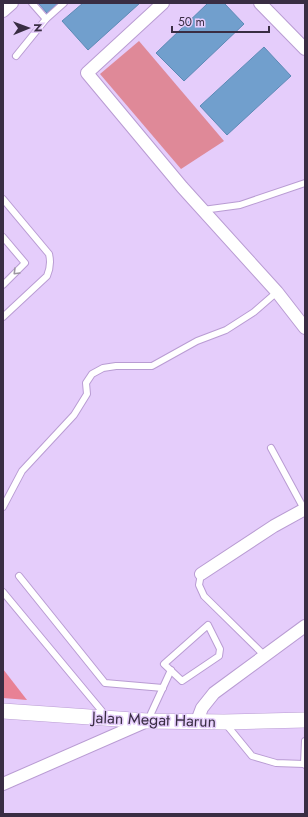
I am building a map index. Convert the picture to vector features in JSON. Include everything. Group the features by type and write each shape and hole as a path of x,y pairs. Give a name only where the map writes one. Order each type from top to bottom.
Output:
{"street":[{"path":"3,11 12,3"},
{"path":"163,3 87,73 182,187 277,292 305,328"},
{"path":"260,3 305,49"},
{"path":"201,574 268,530 304,509"},
{"path":"197,721 202,708 214,693 305,626"},
{"name":"Jalan Megat Harun","path":"3,711 147,721 224,722 305,720"},
{"path":"3,784 147,721"}],"lane":[{"path":"32,3 46,19"},
{"path":"16,56 46,19 64,3"},
{"path":"203,210 240,205 305,183"},
{"path":"3,199 49,254 50,260 50,271 47,276 3,317"},
{"path":"3,237 25,264 3,285"},
{"path":"3,507 22,471 74,415 87,394 86,383 92,374 103,368 116,366 152,366 197,341 226,330 254,312 277,292"},
{"path":"271,448 304,509"},
{"path":"201,574 199,585 204,596 265,656"},
{"path":"19,576 105,683 163,688"},
{"path":"3,592 108,718"},
{"path":"208,625 220,649 219,656 182,681 171,670 164,664 208,625"},
{"path":"147,721 171,670"},
{"path":"224,722 252,756 276,763 305,764 305,742"}],"shaded area":[{"path":"139,41 224,141 181,169 100,74"},
{"path":"3,669 27,700 3,698"}],"building":[{"path":"38,3 59,3 47,13"},
{"path":"83,3 140,3 88,50 62,21"},
{"path":"208,3 224,3 244,24 184,81 156,53"},
{"path":"264,47 291,76 227,135 200,106"}]}
